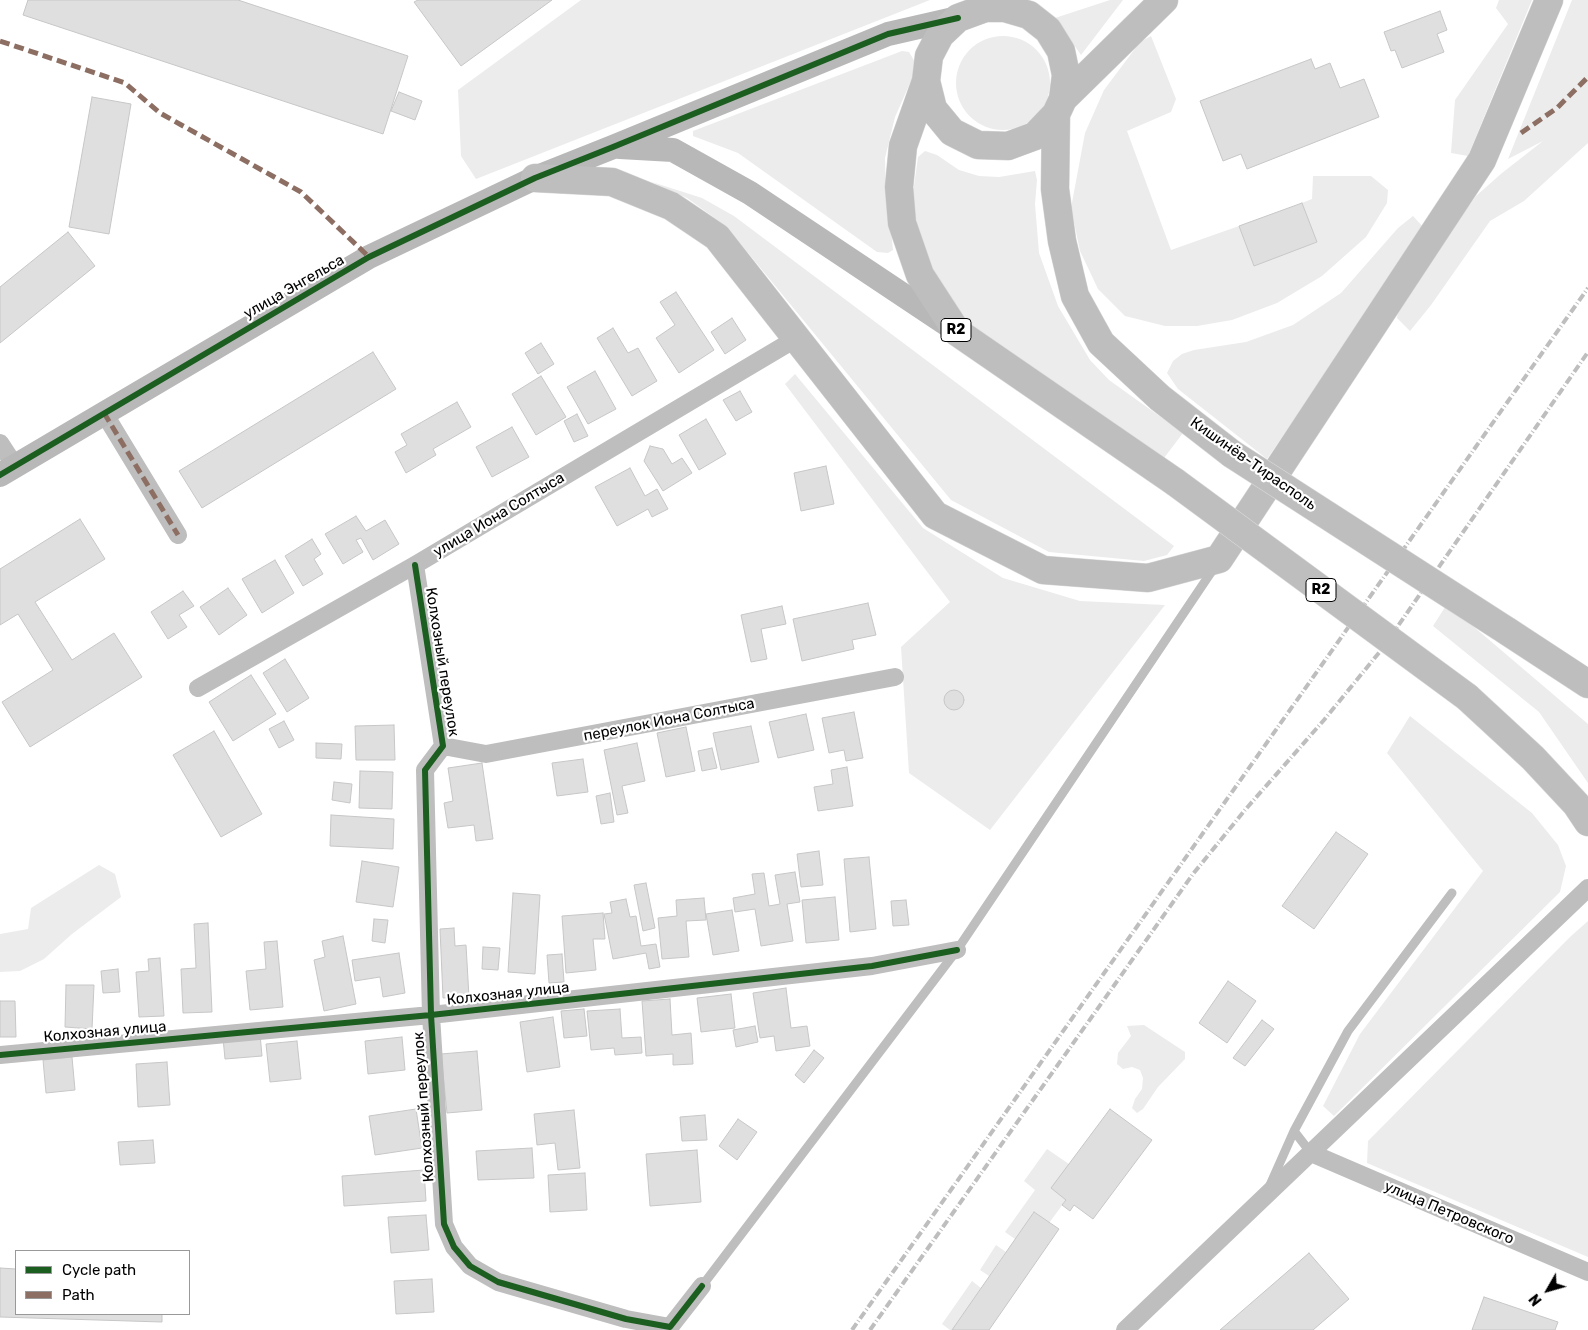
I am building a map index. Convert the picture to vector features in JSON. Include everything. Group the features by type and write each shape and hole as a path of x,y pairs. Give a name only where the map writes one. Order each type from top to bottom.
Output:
{"main road":[{"name":"R2","path":"1007,0 969,13 940,35 929,56 926,81 902,146 899,187 902,223 920,275 957,332 1175,482 1467,697 1534,758 1576,804 1588,822"},
{"path":"926,81 933,109 952,132 978,145 1008,146 1035,136 1059,107 1164,0"},
{"path":"534,178 612,182 671,206 717,237 935,515 1043,570 1148,578 1219,559 1482,160 1548,0"},
{"path":"969,13 1005,8 1029,15 1048,30 1061,51 1066,75 1059,107"},
{"name":"Кишинёв-Тирасполь","path":"1059,107 1055,189 1062,241 1075,296 1102,344 1160,398 1232,454 1588,684"}],"street":[{"name":"улица Энгельса","path":"7,470 369,257 534,178 888,34 969,13"},
{"path":"613,147 673,150 750,193 957,332"},
{"name":"улица Иона Солтыса","path":"198,688 415,565 797,338"},
{"path":"104,412 178,535"},
{"path":"0,443 7,470"},
{"name":"Колхозный переулок","path":"415,565 443,746 425,770 431,1015 444,1224 454,1248 470,1266 498,1282 626,1319 670,1327 702,1286"},
{"name":"переулок Иона Солтыса","path":"443,746 486,754 895,677"},
{"path":"1126,1330 1588,888"},
{"name":"Колхозная улица","path":"0,1055 431,1015 872,966 956,950"},
{"name":"улица Петровского","path":"1311,1154 1588,1272"}],"lane":[{"path":"702,1286 956,950 1219,559"},
{"path":"1265,1196 1294,1131 1348,1031 1452,893"},
{"path":"1294,1131 1311,1154"}],"shaded area":[{"path":"581,0 930,0 476,179 461,156 458,90"},
{"path":"1110,0 1123,0 1081,55 1055,18"},
{"path":"1499,0 1532,0 1468,156 1451,153 1455,100 1508,24 1496,8"},
{"path":"1572,0 1588,0 1588,143 1524,201 1490,221 1431,305 1410,331 1397,318 1400,301 1476,196 1543,141 1508,159"},
{"path":"1003,36 1021,40 1036,50 1046,65 1050,83 1046,101 1036,116 1021,126 1003,130 985,126 970,116 960,101 956,83 960,65 970,50 985,40"},
{"path":"1151,36 1176,99 1171,112 1127,131 1171,250 1239,226 1254,266 1317,242 1302,203 1312,199 1313,176 1371,176 1388,190 1387,203 1366,237 1322,276 1277,303 1232,320 1197,326 1165,326 1125,316 1098,289 1080,251 1071,208 1085,133 1104,90 1140,42"},
{"path":"902,51 909,52 915,62 915,72 895,117 885,158 886,201 893,250 888,253 877,252 738,153 693,136 693,131"},
{"path":"925,151 937,155 959,170 979,176 999,177 1035,171 1037,180 1035,204 1039,253 1058,306 1090,360 1109,380 1183,433 1164,458 969,327 927,271 912,200 918,157"},
{"path":"652,182 702,198 734,216 1174,546 1167,555 1144,561 1049,552 951,500 726,226 687,198"},
{"path":"1413,216 1425,229 1267,459 1178,389 1167,373 1173,361 1182,354 1194,350 1246,342 1293,325 1341,293 1398,228"},
{"path":"795,374 923,528 1003,578 1080,601 1165,605 990,830 909,773 901,647 950,602 785,384"},
{"path":"1447,604 1588,724 1588,783 1539,712 1433,626"},
{"path":"1410,716 1532,813 1558,845 1566,866 1560,892 1334,1116 1323,1106 1360,1034 1483,871 1387,753"},
{"path":"99,865 115,874 121,897 72,934 44,959 20,971 0,972 0,934 28,929 31,908"},
{"path":"1588,921 1588,1257 1367,1163 1368,1141"},
{"path":"1144,1025 1185,1052 1185,1059 1158,1087 1143,1109 1137,1113 1132,1108 1135,1099 1142,1089 1143,1078 1140,1070 1132,1067 1123,1069 1117,1064 1118,1053 1131,1036 1127,1026"},
{"path":"1047,1149 1069,1164 1066,1200 1049,1223 1034,1212 1015,1239 1005,1232 1035,1190 1024,1181"},
{"path":"996,1245 1006,1252 989,1276 980,1270"},
{"path":"972,1281 981,1288 952,1330 950,1330 942,1324"}],"building":[{"path":"28,0 238,0 408,56 383,134 23,15"},
{"path":"418,0 552,0 461,66 414,2"},
{"path":"1440,11 1447,30 1437,34 1444,52 1402,68 1395,50 1391,51 1384,32"},
{"path":"1311,59 1315,69 1330,63 1340,88 1364,79 1379,117 1247,169 1241,154 1223,161 1200,101"},
{"path":"399,92 422,101 415,120 391,111"},
{"path":"92,97 131,104 109,234 69,227"},
{"path":"1302,203 1317,242 1254,266 1239,226"},
{"path":"68,232 95,266 0,343 0,287"},
{"path":"676,292 714,350 679,373 656,338 675,325 660,302"},
{"path":"732,318 746,340 725,354 711,332"},
{"path":"613,328 628,353 638,348 657,381 632,396 597,338"},
{"path":"541,343 554,364 538,374 525,353"},
{"path":"373,352 396,389 202,508 179,471"},
{"path":"595,371 616,409 588,424 567,387"},
{"path":"541,376 566,417 536,435 512,394"},
{"path":"740,391 752,412 736,421 723,400"},
{"path":"457,402 471,427 433,449 436,455 406,473 395,452 407,445 401,434"},
{"path":"577,414 588,436 574,442 564,421"},
{"path":"706,419 726,454 699,470 679,435"},
{"path":"512,427 529,457 492,477 476,447"},
{"path":"650,446 663,449 672,464 682,458 692,473 663,491 644,461"},
{"path":"826,466 834,504 801,511 794,473"},
{"path":"630,468 645,496 657,489 668,509 652,517 648,509 617,526 595,487"},
{"path":"356,516 366,531 385,520 399,544 373,560 361,538 356,540 363,552 343,564 325,534"},
{"path":"80,519 105,559 35,602 72,660 114,633 142,677 30,747 2,702 53,670 18,614 0,625 0,569"},
{"path":"312,539 321,554 314,559 323,574 303,586 285,556"},
{"path":"275,560 294,593 262,613 242,579"},
{"path":"228,588 247,615 219,635 200,607"},
{"path":"183,591 194,606 179,615 187,627 168,639 151,612"},
{"path":"868,603 876,635 852,640 854,649 802,661 793,619"},
{"path":"782,606 786,624 761,629 767,659 751,662 741,615"},
{"path":"285,659 309,698 287,712 263,673"},
{"path":"251,675 276,714 233,741 209,702"},
{"path":"954,690 961,693 964,700 961,707 954,710 947,707 944,700 947,693"},
{"path":"854,712 863,758 846,761 844,750 829,753 822,718"},
{"path":"806,714 814,750 778,758 769,722"},
{"path":"284,721 294,740 279,748 269,729"},
{"path":"394,725 395,760 356,760 355,726"},
{"path":"751,726 759,762 721,770 713,733"},
{"path":"686,727 695,771 666,777 657,733"},
{"path":"214,731 262,814 221,837 173,755"},
{"path":"316,743 342,744 341,759 316,758"},
{"path":"637,743 645,781 622,786 628,813 617,815 604,750"},
{"path":"712,748 717,768 702,771 698,751"},
{"path":"583,759 588,792 557,796 552,763"},
{"path":"482,763 493,839 476,841 474,825 448,828 444,803 453,801 448,768"},
{"path":"847,767 853,806 818,811 814,787 833,784 831,770"},
{"path":"360,771 393,772 392,809 359,808"},
{"path":"334,782 352,784 350,803 332,800"},
{"path":"610,793 614,822 601,824 596,796"},
{"path":"331,815 394,819 393,849 330,846"},
{"path":"1336,832 1368,854 1314,929 1282,906"},
{"path":"819,851 823,885 801,887 797,854"},
{"path":"869,857 876,929 850,932 844,859"},
{"path":"362,861 399,867 393,907 356,902"},
{"path":"795,872 800,902 787,904 793,941 761,946 755,909 735,912 733,898 755,894 752,874 764,873 769,906 780,904 775,875"},
{"path":"646,883 655,928 643,931 634,885"},
{"path":"513,893 540,895 535,974 508,972"},
{"path":"835,897 839,940 806,943 802,900"},
{"path":"704,898 706,920 686,921 689,957 662,959 658,918 677,916 676,900"},
{"path":"626,899 630,917 636,916 641,946 656,944 660,967 649,969 646,953 613,959 604,914 612,913 610,902"},
{"path":"906,900 909,925 893,926 891,901"},
{"path":"732,910 739,951 713,955 706,914"},
{"path":"603,913 605,939 593,939 596,970 566,973 562,916"},
{"path":"374,919 388,920 385,943 372,941"},
{"path":"208,923 212,1012 183,1013 181,969 196,968 194,924"},
{"path":"454,928 455,946 466,945 469,997 443,998 440,929"},
{"path":"343,936 356,1004 324,1011 314,960 325,957 322,941"},
{"path":"277,941 283,1007 250,1010 246,971 266,969 264,942"},
{"path":"483,947 500,948 498,970 482,969"},
{"path":"399,953 405,993 383,997 380,977 355,981 352,960"},
{"path":"562,954 564,982 549,983 547,955"},
{"path":"160,958 164,1016 139,1017 136,972 149,971 148,959"},
{"path":"118,969 120,992 103,993 101,971"},
{"path":"1228,981 1256,1001 1227,1043 1199,1023"},
{"path":"66,985 94,985 92,1029 65,1027"},
{"path":"786,988 791,1028 807,1026 810,1046 776,1051 774,1036 760,1038 753,993"},
{"path":"731,994 735,1028 701,1032 697,998"},
{"path":"670,999 672,1035 691,1033 693,1064 673,1065 673,1054 646,1056 642,1001"},
{"path":"0,1001 15,1001 16,1037 0,1037"},
{"path":"584,1009 587,1036 564,1038 561,1011"},
{"path":"620,1009 622,1038 641,1037 642,1053 615,1055 614,1048 591,1050 587,1011"},
{"path":"553,1017 560,1067 527,1072 520,1022"},
{"path":"1262,1020 1274,1029 1245,1066 1233,1058"},
{"path":"755,1026 758,1042 736,1047 733,1030"},
{"path":"260,1034 262,1056 225,1059 223,1038"},
{"path":"402,1037 405,1070 368,1074 365,1041"},
{"path":"297,1041 301,1079 270,1082 266,1044"},
{"path":"814,1050 824,1058 804,1083 795,1075"},
{"path":"477,1051 482,1110 447,1113 441,1054"},
{"path":"72,1057 75,1090 46,1093 43,1060"},
{"path":"167,1062 170,1105 138,1107 136,1064"},
{"path":"416,1109 422,1148 375,1155 369,1116"},
{"path":"1110,1109 1152,1140 1093,1219 1074,1205 1070,1211 1062,1205 1066,1200 1051,1188"},
{"path":"574,1110 580,1168 558,1170 555,1143 537,1145 534,1114"},
{"path":"705,1115 707,1140 682,1141 680,1117"},
{"path":"738,1119 757,1132 737,1160 719,1146"},
{"path":"153,1140 155,1163 120,1165 118,1142"},
{"path":"532,1148 534,1178 478,1180 476,1151"},
{"path":"697,1150 701,1202 650,1206 646,1154"},
{"path":"424,1170 426,1201 344,1206 342,1176"},
{"path":"585,1173 587,1210 550,1212 548,1175"},
{"path":"1034,1212 1059,1229 989,1330 952,1330"},
{"path":"426,1215 429,1250 391,1253 388,1217"},
{"path":"1309,1253 1349,1299 1313,1330 1220,1330"},
{"path":"0,1268 15,1269 15,1315 162,1315 162,1322 0,1317"},
{"path":"432,1279 434,1312 396,1314 394,1281"},
{"path":"1484,1297 1558,1322 1555,1330 1472,1330"}],"railway":[{"path":"852,1330 1588,288"},
{"path":"870,1330 1193,874 1382,649 1588,352"}],"marked path":[{"path":"0,41 125,83 160,113 301,192 369,257"},
{"path":"1521,133 1557,108 1588,77"},
{"path":"104,413 178,535"}],"cycle path":[{"path":"0,475 369,257 535,178 888,34 958,18"},
{"path":"415,565 443,746 425,770 431,1015 444,1224 454,1247 470,1266 498,1282 626,1319 670,1327 702,1286"},
{"path":"0,1055 431,1015 872,966 957,950"}]}
